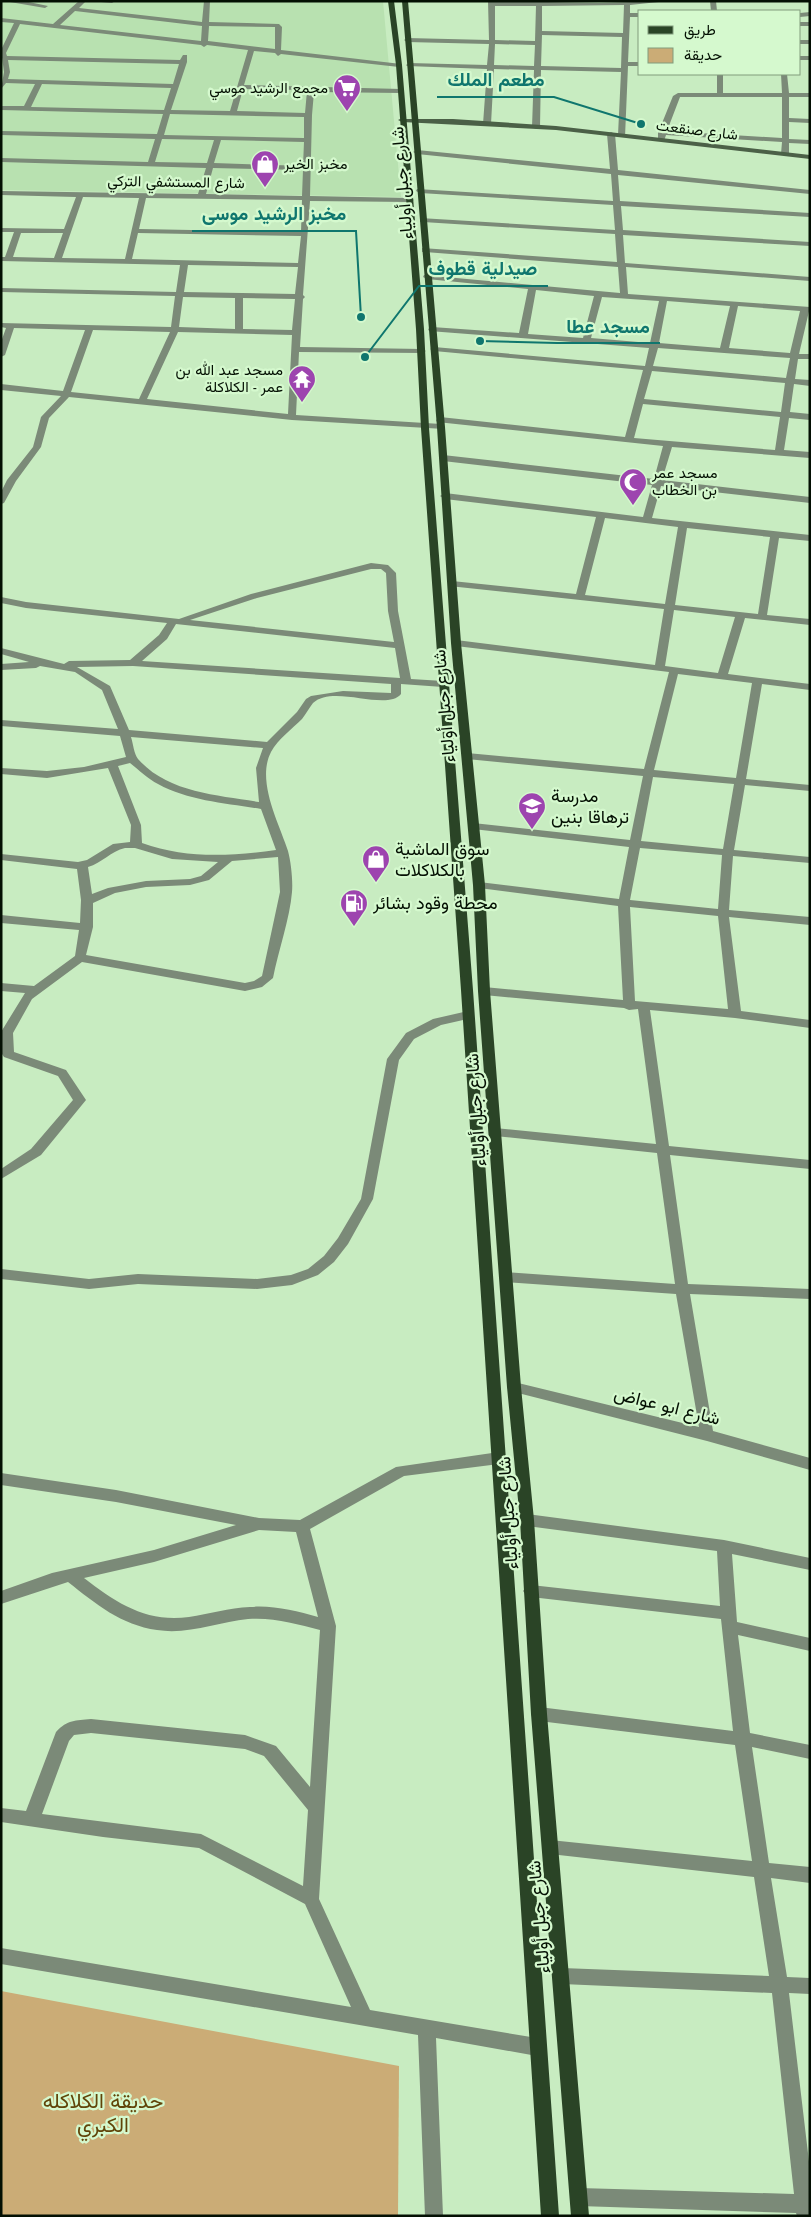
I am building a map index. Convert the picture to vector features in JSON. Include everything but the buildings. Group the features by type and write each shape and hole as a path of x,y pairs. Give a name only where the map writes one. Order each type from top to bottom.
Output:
{"main road":[{"name":"شارع جبل أولياء","path":"392,1 404,65 408,120 410,200 443,458 456,643 474,826 484,992 514,1387 527,1520 539,1714 562,1976 580,2216"},
{"name":"شارع جبل أولياء","path":"405,1 407,40 401,91 417,152 432,328 428,350 425,428 468,1015 550,2216"}],"street":[{"path":"7,1 48,4"},
{"path":"53,27 83,1"},
{"path":"92,1 112,1"},
{"path":"204,45 207,1"},
{"path":"487,124 492,42 491,3 539,5 628,4 665,1"},
{"path":"38,12 48,4"},
{"path":"622,135 628,4"},
{"path":"536,127 539,5"},
{"path":"74,9 206,24 277,25 279,27 278,54"},
{"path":"627,15 638,15"},
{"path":"31,17 21,23 3,53 7,72 2,83 39,82 175,86"},
{"path":"1,20 278,54 404,65 537,68 625,67 638,64"},
{"path":"538,33 628,32"},
{"path":"407,40 537,42"},
{"path":"151,163 184,62 188,43"},
{"path":"233,113 252,50"},
{"path":"5,58 184,62"},
{"path":"720,75 720,94"},
{"path":"784,75 786,95 785,154"},
{"path":"27,108 39,82"},
{"path":"240,87 401,91"},
{"path":"292,417 296,332 301,297 305,234 308,115 311,90"},
{"path":"810,95 720,94 675,97 662,136 810,142"},
{"path":"4,110 27,108 308,115"},
{"name":"شارع صنقعت","path":"408,120 536,127 622,135 662,136 810,157"},
{"path":"786,120 810,121"},
{"path":"1,133 307,140"},
{"path":"611,134 624,296"},
{"path":"201,197 218,138"},
{"path":"417,152 810,192"},
{"path":"1,160 307,168"},
{"path":"420,191 810,216"},
{"name":"شارع المستشفي التركي","path":"1,193 410,200"},
{"path":"57,260 80,195"},
{"path":"128,261 143,196"},
{"path":"423,220 810,244"},
{"path":"1,230 67,232"},
{"path":"18,230 5,259 303,265"},
{"path":"135,231 305,234"},
{"path":"426,250 810,279"},
{"path":"142,401 175,330 184,262"},
{"path":"427,277 599,294 807,309 794,356 779,452"},
{"path":"524,336 532,288"},
{"path":"1,290 301,297"},
{"path":"586,341 599,294"},
{"path":"239,296 239,331"},
{"path":"629,440 654,346 663,298"},
{"path":"724,350 735,303"},
{"path":"1,325 296,332"},
{"path":"1,355 11,326"},
{"path":"1,501 12,480 37,447 44,417 61,403 66,394 90,328"},
{"path":"432,328 810,357"},
{"path":"295,349 428,350 810,382"},
{"path":"1,387 292,417 425,428 440,423 810,455"},
{"path":"639,401 810,417"},
{"path":"647,520 668,444"},
{"path":"443,458 810,500"},
{"path":"445,496 647,520 682,526 810,538"},
{"path":"580,597 601,515"},
{"path":"659,669 682,526"},
{"path":"762,617 775,534"},
{"path":"80,958 244,987 258,984 267,978 286,892 283,853 266,806 261,768 262,759 280,732 301,714 306,704 315,698 339,695 392,697 396,694 401,681 400,646 393,611 391,573 388,568 371,566 254,596 177,620 163,637 132,663"},
{"path":"452,584 810,622"},
{"path":"1,600 26,605 177,620 400,646"},
{"path":"722,676 741,615"},
{"path":"456,643 810,687"},
{"path":"1,651 45,664 78,670 106,688 124,732 132,759 160,781 178,790 266,806"},
{"path":"1,667 45,664 132,663 443,684"},
{"path":"629,1006 624,903 648,775 674,671"},
{"path":"735,1014 723,912 728,852 742,782 758,680"},
{"path":"1,722 270,745"},
{"path":"467,756 648,775 810,788"},
{"path":"1,771 35,775 112,765 132,759"},
{"path":"112,765 136,825 136,845"},
{"path":"474,826 635,844 810,860"},
{"path":"1,857 46,861 60,865 82,865 111,847 136,845 157,854 227,860 283,853"},
{"path":"87,901 112,890 146,884 190,882 205,878 227,860"},
{"path":"1,1175 36,1152 80,1100 62,1073 4,1054 8,1033 27,997 80,958 86,927 87,901 82,865"},
{"path":"478,885 624,903 810,921"},
{"path":"1,919 86,927"},
{"path":"1,987 36,990"},
{"path":"484,992 644,1008 735,1014 810,1024"},
{"path":"644,1008 682,1289 707,1435"},
{"path":"1,1274 89,1284 138,1279 256,1284 292,1280 313,1272 329,1259 343,1241 367,1199 393,1059 410,1036 437,1022 468,1015"},
{"path":"495,1132 810,1165"},
{"path":"506,1277 682,1289 810,1294"},
{"name":"شارع ابو عواض","path":"514,1387 707,1435 810,1464"},
{"path":"1,1479 116,1496 259,1524 302,1526 401,1472 498,1458"},
{"path":"527,1520 724,1546 810,1564"},
{"path":"1,1598 70,1575 154,1556 259,1524"},
{"path":"302,1526 328,1626 311,1899 364,2017"},
{"path":"579,2197 807,2208 779,1984 760,1868 728,1620 724,1546"},
{"path":"70,1575 121,1612 158,1624 173,1626 251,1613 280,1614 328,1626"},
{"path":"531,1591 728,1620 810,1645"},
{"path":"539,1714 744,1739 810,1752"},
{"path":"30,1820 62,1737 70,1728 91,1726 245,1742 270,1751 317,1808"},
{"path":"1,1814 30,1820 201,1840 311,1899"},
{"path":"550,1847 810,1874"},
{"path":"1,1956 537,2047"},
{"path":"562,1976 810,1986"},
{"path":"427,2028 434,2216"}],"shaded area":[{"path":"1,1 383,1 401,197 1,190"}],"green space":[{"name":"حديقة الكلاكله الكبري","path":"1,1991 399,2066 398,2216 1,2216"}],"place":[{"name":"مجمع الرشيد موسي","path":"347,112"},
{"name":"مطعم الملك","path":"641,124"},
{"name":"مخبز الخير","path":"265,188"},
{"name":"مخبز الرشيد موسى","path":"361,317"},
{"name":"مسجد عطا","path":"480,341"},
{"name":"صيدلية قطوف","path":"365,357"},
{"name":"مسجد عبد الله بن عمر - الكلاكلة","path":"302,403"},
{"name":"مسجد عمر بن الخطاب","path":"633,506"},
{"name":"مدرسة ترهاقا بنين","path":"532,830"},
{"name":"سوق الماشية بالكلاكلات","path":"376,883"},
{"name":"محطة وقود بشائر","path":"354,927"}]}
